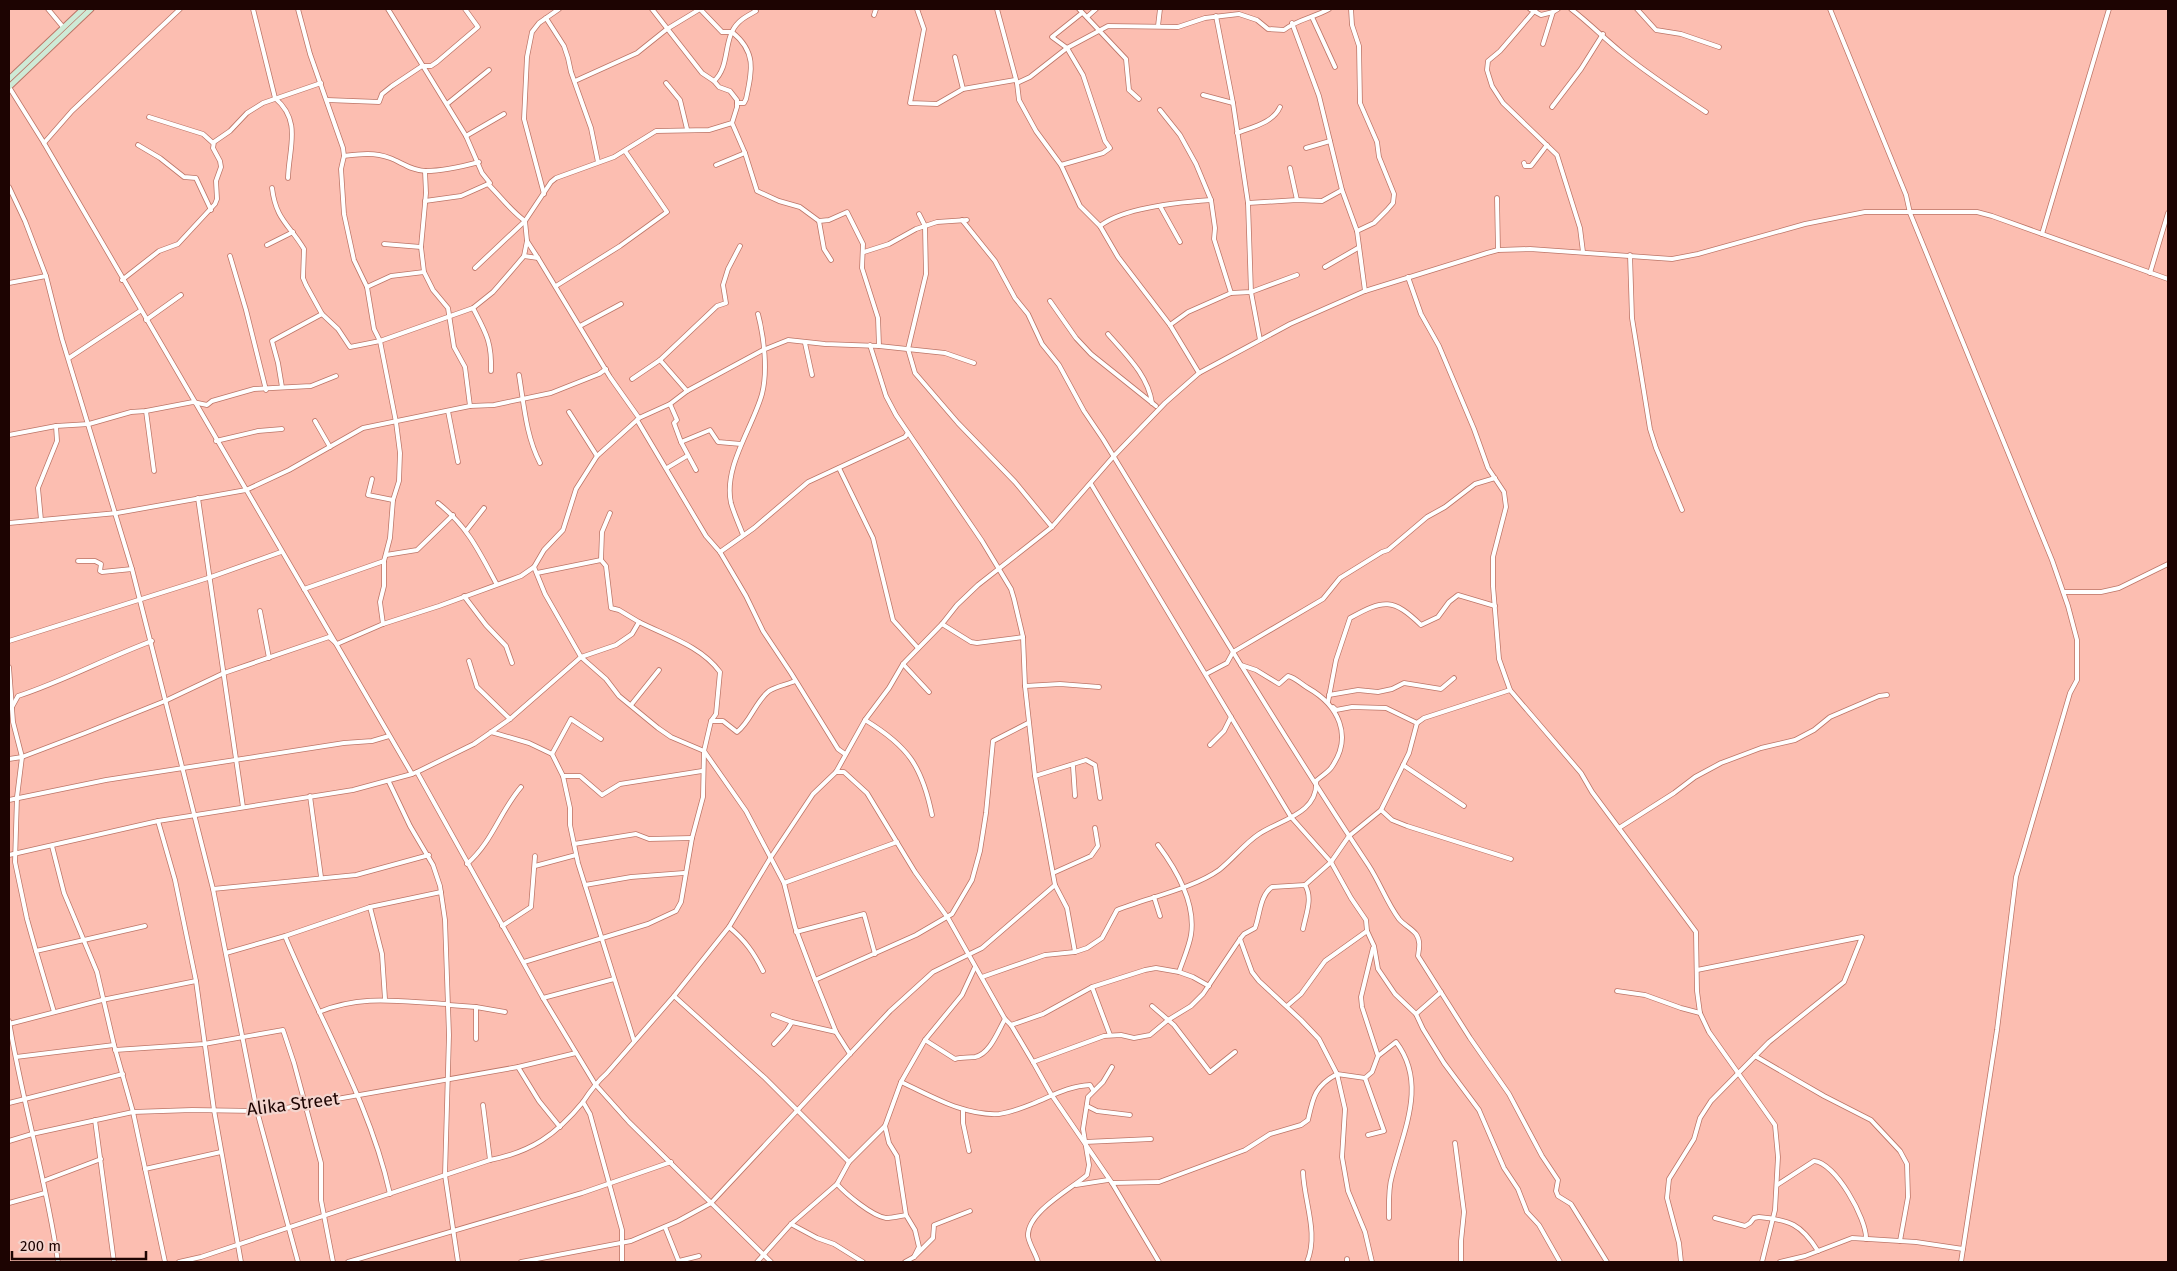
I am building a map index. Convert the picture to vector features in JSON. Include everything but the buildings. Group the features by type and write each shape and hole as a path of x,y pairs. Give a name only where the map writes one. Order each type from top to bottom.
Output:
{"street":[{"path":"48,9 63,27"},
{"path":"9,79 83,9"},
{"path":"91,9 9,87 44,143 193,402 412,774"},
{"path":"44,143 72,111 180,9"},
{"path":"253,9 275,98 282,104 292,124 288,178"},
{"path":"298,9 310,54 343,148 344,156 341,169 344,214 354,260 367,288 374,329 380,341 396,422 400,454 399,480 393,500 390,538 384,561 384,586 380,602 383,624"},
{"path":"272,188 274,205 285,224 293,232 304,249 303,278 322,314 338,329 350,347 380,341 473,308 493,292 524,256 527,241 525,221 510,210 503,198 488,184 490,183 482,173 479,162 466,136 388,9"},
{"path":"327,100 380,102 382,94 422,66 431,66 437,62 478,27 465,9"},
{"path":"544,194 534,160 524,111 527,57 532,32 546,18 559,9"},
{"path":"652,9 702,73 719,87 730,91 737,104 732,123 745,153 757,191 779,201 800,207 819,221 828,220 847,212 863,244 862,268 878,318 879,346"},
{"path":"575,81 637,53 667,29 700,9 722,32 732,32 746,44 751,56 746,99 744,103 737,104"},
{"path":"714,81 721,75 728,40 732,32 740,21 756,11 754,9"},
{"path":"874,15 876,9"},
{"path":"917,9 924,29 910,103 937,104 963,89 1030,77 1067,48 1099,29 1108,26 1178,26 1216,16 1239,14 1257,20 1268,29 1284,30 1292,23 1329,9"},
{"path":"997,9 1016,81 1019,100 1036,130 1061,165 1080,206 1100,226 1118,257 1170,325 1199,373"},
{"path":"1087,17 1096,9"},
{"path":"1158,26 1160,9"},
{"path":"1351,9 1352,25 1359,46 1360,103 1377,142 1379,157 1394,194 1393,204 1374,223 1357,231"},
{"path":"1558,9 1541,15 1533,10 1500,51 1488,61 1487,70 1492,86 1503,103 1558,155 1580,228 1583,252"},
{"path":"1571,9 1667,88 1706,112"},
{"path":"1636,9 1656,30 1681,34 1720,47"},
{"path":"1830,9 1906,195 1910,213 2064,592 2077,640 2077,680 2070,693 2016,877 1997,1030 1960,1262"},
{"path":"2042,234 2108,9"},
{"path":"1061,165 1103,154 1110,148 1105,141 1083,76 1067,48 1052,36 1080,11 1126,59 1129,90 1138,99"},
{"path":"1543,44 1553,12"},
{"path":"1216,16 1233,103 1248,203 1251,292 1260,340"},
{"path":"1312,17 1335,67"},
{"path":"546,18 564,46 591,128 598,162"},
{"path":"1292,23 1319,96 1342,190 1357,231 1365,291"},
{"path":"1552,107 1581,69 1603,34"},
{"path":"955,57 963,89"},
{"path":"447,104 489,70"},
{"path":"213,144 230,131 247,113 275,98 321,83"},
{"path":"666,83 680,100 687,129"},
{"path":"1203,94 1233,103"},
{"path":"1236,133 1266,122 1277,113 1280,107"},
{"path":"1160,110 1180,135 1196,164 1211,200 1215,228 1214,239 1231,293"},
{"path":"466,136 504,114"},
{"path":"122,280 159,251 178,244 211,210 217,199 216,181 221,167 213,144 203,134 149,117"},
{"path":"475,268 525,221 556,178 625,151 656,131 709,130 732,123"},
{"path":"1306,148 1330,141"},
{"path":"138,145 160,158 184,177 196,178 211,210"},
{"path":"1524,163 1528,167 1531,166 1547,145"},
{"path":"556,286 620,246 667,212 625,151"},
{"path":"344,156 373,153 425,171 458,168 479,162"},
{"path":"716,165 745,153"},
{"path":"1290,168 1298,200"},
{"path":"425,171 425,201 421,247 424,272 433,290 445,303 454,347 465,367 470,406"},
{"path":"425,201 461,196 488,184"},
{"path":"9,187 25,221 46,276 152,641 165,701 196,815 213,889 241,1038 257,1111 298,1262"},
{"path":"1248,203 1298,200 1322,201 1342,190"},
{"path":"1497,198 1498,250"},
{"path":"1100,226 1110,218 1127,212 1211,200"},
{"path":"1160,206 1180,242"},
{"path":"179,1262 201,1257 444,1174 490,1160 513,1156 542,1142 583,1102 595,1084 607,1073 674,996 729,928 772,856 813,794 836,772 865,720 889,688 903,664 978,585 1052,527 1150,417 1199,373 1290,324 1365,291 1498,250 1530,249 1672,259 1698,254 1805,224 1865,212 1977,212 2168,279"},
{"path":"919,214 925,226 926,274 908,349 915,373 958,423 1015,482 1052,527"},
{"path":"2150,273 2168,214"},
{"path":"864,252 889,244 937,222 964,220 995,261 1015,298 1028,314 1042,344 1059,365 1084,411 1241,665 1379,881 1399,919 1416,935 1419,942 1418,956 1470,1038 1509,1094 1542,1156 1558,1180 1556,1191 1558,1196 1571,1204 1607,1262"},
{"path":"819,221 824,249 831,260"},
{"path":"267,245 293,232"},
{"path":"527,241 610,377 638,419 706,536 720,552 746,596 763,630 792,673 795,681 838,749 845,754"},
{"path":"384,244 421,247"},
{"path":"632,379 660,360 717,306 726,303 723,285 728,269 740,246"},
{"path":"1326,267 1358,248"},
{"path":"1630,255 1632,318 1650,429 1682,510"},
{"path":"230,256 249,319 266,390"},
{"path":"524,256 538,258"},
{"path":"367,288 391,276 424,272"},
{"path":"1170,325 1188,312 1231,293 1251,292 1297,275"},
{"path":"9,283 46,276"},
{"path":"1408,277 1421,314 1439,346 1474,428 1488,468 1504,492 1506,508 1493,557 1499,659 1510,690 1581,773 1696,932 1700,1013 1708,1032 1775,1125 1778,1157 1777,1185 1773,1218 1762,1262"},
{"path":"146,320 182,295"},
{"path":"1050,301 1076,338 1091,354 1154,404 1165,403"},
{"path":"580,326 621,304"},
{"path":"473,308 488,335 491,371"},
{"path":"69,358 140,311"},
{"path":"282,387 272,341 322,314"},
{"path":"743,535 731,503 730,492 741,444 762,393 764,338 758,314"},
{"path":"1108,334 1139,370 1154,404 1150,417"},
{"path":"337,644 383,624 496,583 521,576 534,567 544,550 563,530 576,489 597,456 638,419 670,404 687,391 763,350 788,340 805,343 870,345 945,353 974,363"},
{"path":"805,343 812,375"},
{"path":"870,345 886,396 908,433 999,570 1014,599 1023,637 1028,724 1035,776 1052,873 1055,885 1067,908 1075,952"},
{"path":"660,360 687,391"},
{"path":"9,523 116,513 246,490 364,428 470,406 494,405 551,393 599,374 606,369"},
{"path":"519,374 533,449 540,463"},
{"path":"599,374 610,377"},
{"path":"9,435 56,426 88,424 131,412 193,402 207,405 212,401 232,394 254,389 266,390 282,387 310,386 336,376"},
{"path":"670,404 677,420 674,423 681,442 696,470"},
{"path":"146,411 154,471"},
{"path":"448,411 458,462"},
{"path":"569,412 597,456"},
{"path":"315,421 330,447"},
{"path":"41,520 38,488 57,441 56,426"},
{"path":"216,441 258,431 282,429"},
{"path":"681,442 710,430 718,442 741,444"},
{"path":"720,552 808,482 905,437 908,433"},
{"path":"667,468 687,456"},
{"path":"839,468 873,538 893,620 918,648"},
{"path":"1206,674 1227,663 1233,652 1323,599 1340,578 1388,550 1427,517 1445,507 1475,484 1495,478"},
{"path":"372,480 368,495 393,500"},
{"path":"1091,484 1291,817 1331,862 1350,898 1366,920 1367,931 1374,946 1378,970 1395,994 1416,1014 1444,1063 1479,1110 1504,1168 1518,1189 1527,1212 1538,1225 1560,1262"},
{"path":"198,498 211,577 243,808"},
{"path":"438,503 453,515 466,531 496,583"},
{"path":"466,531 484,508"},
{"path":"524,962 648,924 676,911 683,894 684,873 690,857 692,838 703,797 702,771 704,751 711,721 716,714 720,672 699,652 639,622 620,610 611,608 606,566 601,560 602,532 610,512"},
{"path":"386,555 417,550 453,515"},
{"path":"9,641 211,577 281,552"},
{"path":"537,573 601,560"},
{"path":"78,561 95,561 101,564 100,571 105,573 132,570"},
{"path":"304,589 384,561"},
{"path":"2064,592 2101,592 2119,588 2168,564"},
{"path":"534,567 545,594 581,657 606,679 614,691 671,738 704,751 746,811 772,856 784,883 796,932 836,1032 850,1054"},
{"path":"982,977 1044,955 1075,952 1088,948 1102,938 1117,910 1184,887 1219,870 1257,835 1304,810 1311,802 1316,781 1330,769 1340,750 1343,738 1338,720 1328,702 1336,660 1350,618 1362,611 1391,604 1404,609 1420,625 1438,617 1449,602 1458,595 1495,606"},
{"path":"464,596 486,625 506,646 512,663"},
{"path":"260,611 269,658"},
{"path":"9,854 158,821 353,790 389,782 412,774 474,744 510,718 581,657 616,645 632,634 639,622"},
{"path":"942,624 971,642 977,643 1023,637"},
{"path":"9,759 22,757 165,701 224,673 329,636 337,644"},
{"path":"10,708 18,696 152,641"},
{"path":"469,661 477,687 510,718"},
{"path":"903,664 929,692"},
{"path":"1241,665 1256,670 1279,684 1288,676 1293,677 1336,710 1386,708 1417,723"},
{"path":"9,667 10,708 22,757 17,798 15,862 26,919 54,1012"},
{"path":"631,706 659,670"},
{"path":"1329,695 1358,690 1378,692 1392,689 1404,682 1441,689 1454,678"},
{"path":"711,721 723,721 738,732 744,727 753,710 767,693 776,687 795,681"},
{"path":"1025,686 1060,684 1099,687"},
{"path":"1033,1062 1110,1035 1134,1038 1150,1034 1191,1006 1209,986 1244,934 1255,928 1263,900 1269,889 1276,886 1294,887 1305,885 1331,862 1349,836 1381,810 1409,753 1417,723 1424,718 1510,690"},
{"path":"1619,828 1674,794 1695,777 1721,763 1761,748 1795,740 1814,730 1830,717 1879,696 1887,695"},
{"path":"1210,745 1224,731 1231,717"},
{"path":"552,754 571,718 601,738"},
{"path":"865,720 888,734 903,748 915,764 928,796 932,815"},
{"path":"815,980 875,954 948,918 972,880 980,851 993,741 1028,724"},
{"path":"491,732 529,743 552,754 562,776 570,808 570,825 576,855 634,1042"},
{"path":"9,800 106,780 344,743 372,741 389,736"},
{"path":"1035,776 1073,766 1086,760 1095,765 1100,798"},
{"path":"1073,766 1075,796"},
{"path":"1403,766 1464,806"},
{"path":"562,776 580,776 602,795 620,784 702,771"},
{"path":"417,772 543,998 595,1084 629,1122 771,1262"},
{"path":"836,772 844,772 867,793 948,918 1005,1019 1011,1025 1051,1094 1085,1142 1159,1262"},
{"path":"389,782 410,826 429,855 441,892 445,920 448,1005 444,1174 458,1262"},
{"path":"467,864 480,853 488,841 502,811 521,787"},
{"path":"310,796 321,877"},
{"path":"1381,810 1392,820 1407,826 1510,860"},
{"path":"158,821 175,880 196,981 214,1110 241,1262"},
{"path":"1052,873 1091,856 1098,846 1095,828"},
{"path":"574,844 636,834 649,839 692,838"},
{"path":"784,883 897,842"},
{"path":"1158,845 1172,864 1184,887 1191,934 1180,972"},
{"path":"52,846 64,893 96,972 115,1050 133,1112 165,1262"},
{"path":"213,889 356,875 429,855"},
{"path":"536,866 576,855"},
{"path":"502,926 531,907 536,866 535,856"},
{"path":"585,885 631,877 684,873"},
{"path":"521,1262 624,1242 665,1227 710,1203 890,1011 933,972 982,948 1040,900 1055,885"},
{"path":"1302,929 1309,900 1308,890 1305,885"},
{"path":"226,953 285,936 370,907 441,892"},
{"path":"1154,897 1160,916"},
{"path":"370,907 382,954 385,999"},
{"path":"796,932 864,914 875,954"},
{"path":"36,952 144,926"},
{"path":"729,928 742,937 754,953 763,971"},
{"path":"1287,1006 1302,994 1325,961 1367,931"},
{"path":"285,936 357,1095 386,1174 390,1194"},
{"path":"1680,1262 1679,1243 1667,1198 1669,1179 1694,1139 1700,1118 1711,1101 1769,1042 1844,982 1862,937 1697,970"},
{"path":"1240,939 1252,972 1319,1039 1337,1074 1345,1109 1342,1157 1348,1191 1366,1232 1372,1262"},
{"path":"1374,946 1361,998 1362,1007 1378,1056"},
{"path":"757,1262 791,1224 837,1184 849,1162 885,1126 901,1082 925,1040 962,995 975,967"},
{"path":"1011,1025 1043,1014 1092,987 1156,968 1180,972 1209,986"},
{"path":"543,998 614,979"},
{"path":"58,1262 43,1181 9,1023 102,1000 196,981"},
{"path":"1092,987 1110,1035"},
{"path":"1617,991 1646,995 1700,1013"},
{"path":"1416,1014 1441,992"},
{"path":"674,996 758,1072 849,1162"},
{"path":"318,1012 353,1001 385,999 476,1007 506,1012"},
{"path":"1152,1006 1168,1020 1210,1072 1235,1052"},
{"path":"476,1007 476,1039"},
{"path":"773,1015 792,1022 836,1032"},
{"path":"925,1040 955,1059 964,1056 976,1057 988,1050 1005,1019"},
{"path":"774,1044 792,1022"},
{"path":"115,1050 204,1044 283,1030 294,1063 321,1163 323,1215 333,1262"},
{"path":"1076,1185 1110,1182 1159,1182 1245,1150 1270,1134 1301,1125 1308,1120 1314,1096 1323,1081 1337,1074 1365,1078 1372,1072 1378,1056 1396,1042 1407,1061 1413,1095 1405,1132 1392,1176 1389,1218"},
{"path":"16,1057 114,1045"},
{"name":"Alika Street","path":"9,1142 32,1134 133,1112 257,1111 304,1105 518,1067 576,1053"},
{"path":"1755,1056 1824,1096 1871,1120 1900,1150 1907,1164 1908,1197 1900,1241"},
{"path":"518,1067 539,1101 560,1126"},
{"path":"1038,1262 1028,1235 1034,1220 1041,1210 1087,1175 1089,1165 1084,1130 1088,1097 1103,1082 1112,1067"},
{"path":"9,1103 123,1074"},
{"path":"1365,1078 1384,1131 1368,1135"},
{"path":"901,1082 963,1110 1000,1114 1032,1104 1051,1094 1076,1086 1090,1085 1093,1090"},
{"path":"583,1102 590,1114 610,1183 624,1242 622,1262"},
{"path":"483,1104 490,1160"},
{"path":"1086,1106 1097,1111 1130,1115"},
{"path":"963,1110 963,1123 969,1150"},
{"path":"95,1120 114,1262"},
{"path":"885,1126 888,1143 896,1156 906,1215 915,1230 919,1247 914,1257"},
{"path":"1085,1142 1151,1140"},
{"path":"1455,1143 1464,1212 1461,1262"},
{"path":"145,1169 222,1152"},
{"path":"43,1181 101,1159"},
{"path":"1777,1185 1814,1161 1819,1161 1827,1167 1855,1203 1861,1214 1866,1239"},
{"path":"348,1262 610,1183 671,1162"},
{"path":"1303,1172 1305,1196 1312,1228 1312,1244 1307,1262"},
{"path":"837,1184 858,1203 879,1215 886,1218 906,1215"},
{"path":"9,1203 45,1193"},
{"path":"905,1262 914,1257 933,1238 934,1225 970,1211"},
{"path":"1715,1218 1744,1226 1754,1218 1773,1218 1792,1223 1802,1229 1818,1252"},
{"path":"791,1224 817,1238 834,1244 863,1262"},
{"path":"665,1227 679,1262 699,1256"},
{"path":"1780,1262 1818,1252 1852,1238 1900,1241 1963,1249"}]}
